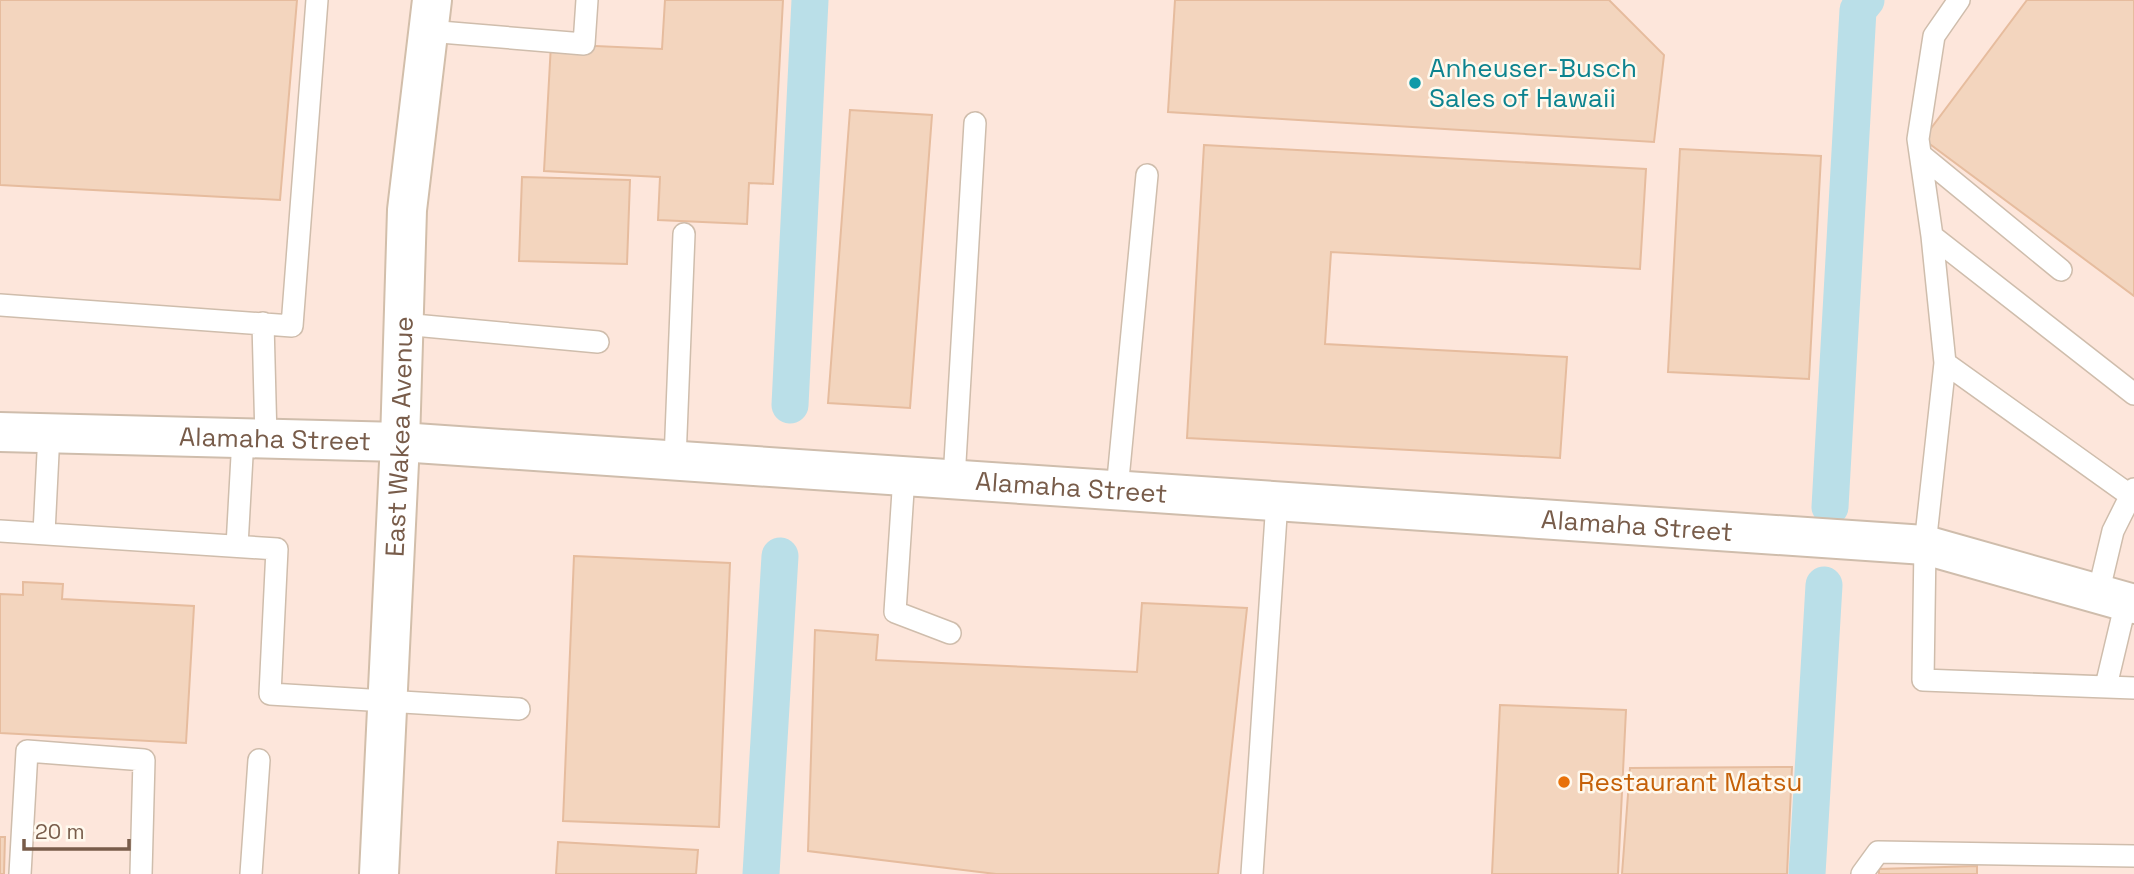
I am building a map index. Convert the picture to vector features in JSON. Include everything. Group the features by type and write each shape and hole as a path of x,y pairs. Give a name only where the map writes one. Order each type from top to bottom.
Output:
{"street":[{"name":"East Wakea Avenue","path":"379,874 400,442 407,210 430,16"},
{"name":"Alamaha Street","path":"0,432 400,442 1925,545 2119,600"}],"lane":[{"path":"0,305 292,326 317,0"},
{"path":"430,16 584,44 587,0"},
{"path":"1959,0 1934,36 1918,139 1933,236 1945,363 1925,545 1923,680 2134,688"},
{"path":"954,479 975,124"},
{"path":"1921,155 2061,270"},
{"path":"1117,491 1147,175"},
{"path":"675,460 684,234"},
{"path":"1933,236 2134,394"},
{"path":"237,546 254,438 263,323"},
{"path":"403,324 598,342"},
{"path":"1945,363 2132,492 2113,531 2119,600 2106,686"},
{"path":"44,533 49,433"},
{"path":"904,476 895,612 950,633"},
{"path":"1252,874 1278,501"},
{"path":"0,531 277,549 270,694 520,709"},
{"path":"20,874 27,751 144,760 141,874"},
{"path":"251,874 259,760"},
{"path":"1862,874 1878,852 2134,856"}],"shaded area":[{"path":"0,0 2134,0 2134,874 0,874"}],"building":[{"path":"0,0 297,0 280,200 0,185"},
{"path":"665,0 783,0 773,184 749,183 747,224 658,220 660,177 544,171 551,44 662,49"},
{"name":"Anheuser-Busch Sales of Hawaii","path":"1175,0 1609,0 1664,55 1654,142 1168,112"},
{"path":"2027,0 2134,0 2134,296 1923,139"},
{"path":"850,110 932,115 910,408 828,403"},
{"path":"1204,145 1646,169 1640,269 1331,252 1325,344 1567,357 1560,458 1187,438"},
{"path":"1680,149 1821,156 1809,379 1668,372"},
{"path":"522,177 630,180 627,264 519,261"},
{"path":"574,556 730,563 719,827 563,821"},
{"path":"23,582 63,584 62,599 194,606 186,743 0,733 0,594 23,595"},
{"path":"1142,603 1247,608 1218,874 996,874 808,851 815,630 878,635 876,660 1137,672"},
{"path":"1500,705 1626,710 1618,874 1492,874"},
{"path":"1792,767 1787,874 1622,874 1630,768"},
{"path":"0,837 5,837 4,874 0,874"},
{"path":"558,842 698,850 696,874 556,874"},
{"path":"1977,866 1977,874 1879,874 1879,869"}],"waterway":[{"path":"790,405 810,0"},
{"path":"1830,507 1858,10 1866,0"},
{"path":"761,874 780,556"},
{"path":"1807,874 1824,585"}],"place":[{"name":"Anheuser-Busch Sales of Hawaii","path":"1415,83"},
{"name":"Restaurant Matsu","path":"1564,782"}]}
